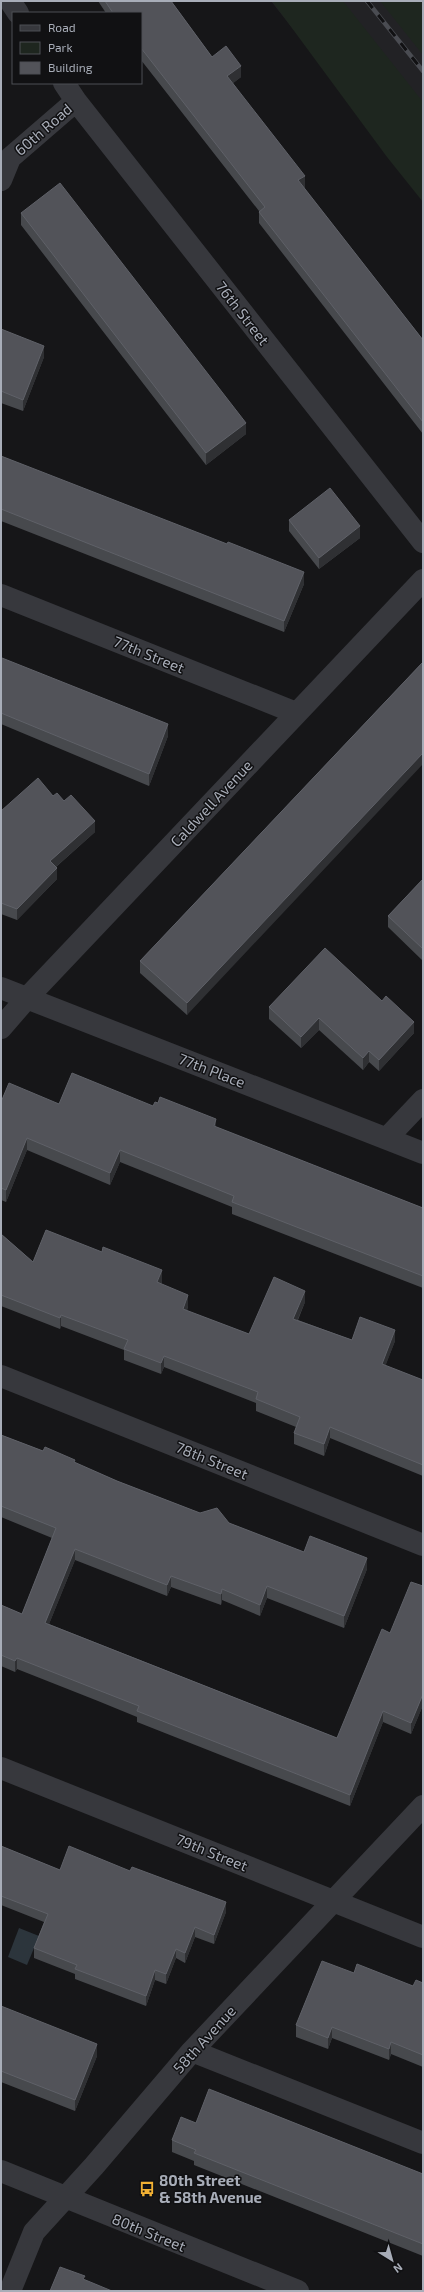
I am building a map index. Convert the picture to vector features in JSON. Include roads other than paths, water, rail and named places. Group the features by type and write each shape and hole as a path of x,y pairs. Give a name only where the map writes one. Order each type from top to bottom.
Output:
{"street":[{"path":"10,1 17,12"},
{"name":"60th Road","path":"1,180 10,158 70,92"},
{"name":"76th Street","path":"70,92 423,542"},
{"name":"Caldwell Avenue","path":"1,1028 27,998 423,580"},
{"name":"77th Street","path":"1,595 296,713"},
{"name":"77th Place","path":"1,988 423,1153"},
{"path":"387,1138 423,1100"},
{"name":"78th Street","path":"1,1376 423,1545"},
{"name":"79th Street","path":"1,1768 423,1937"},
{"name":"58th Avenue","path":"10,2291 34,2232 192,2051 423,1806"},
{"path":"192,2051 423,2144"},
{"name":"80th Street","path":"1,2171 298,2291"}],"railway":[{"path":"367,1 423,71"}],"place":[{"name":"80th Street & 58th Avenue","path":"147,2189"}]}
